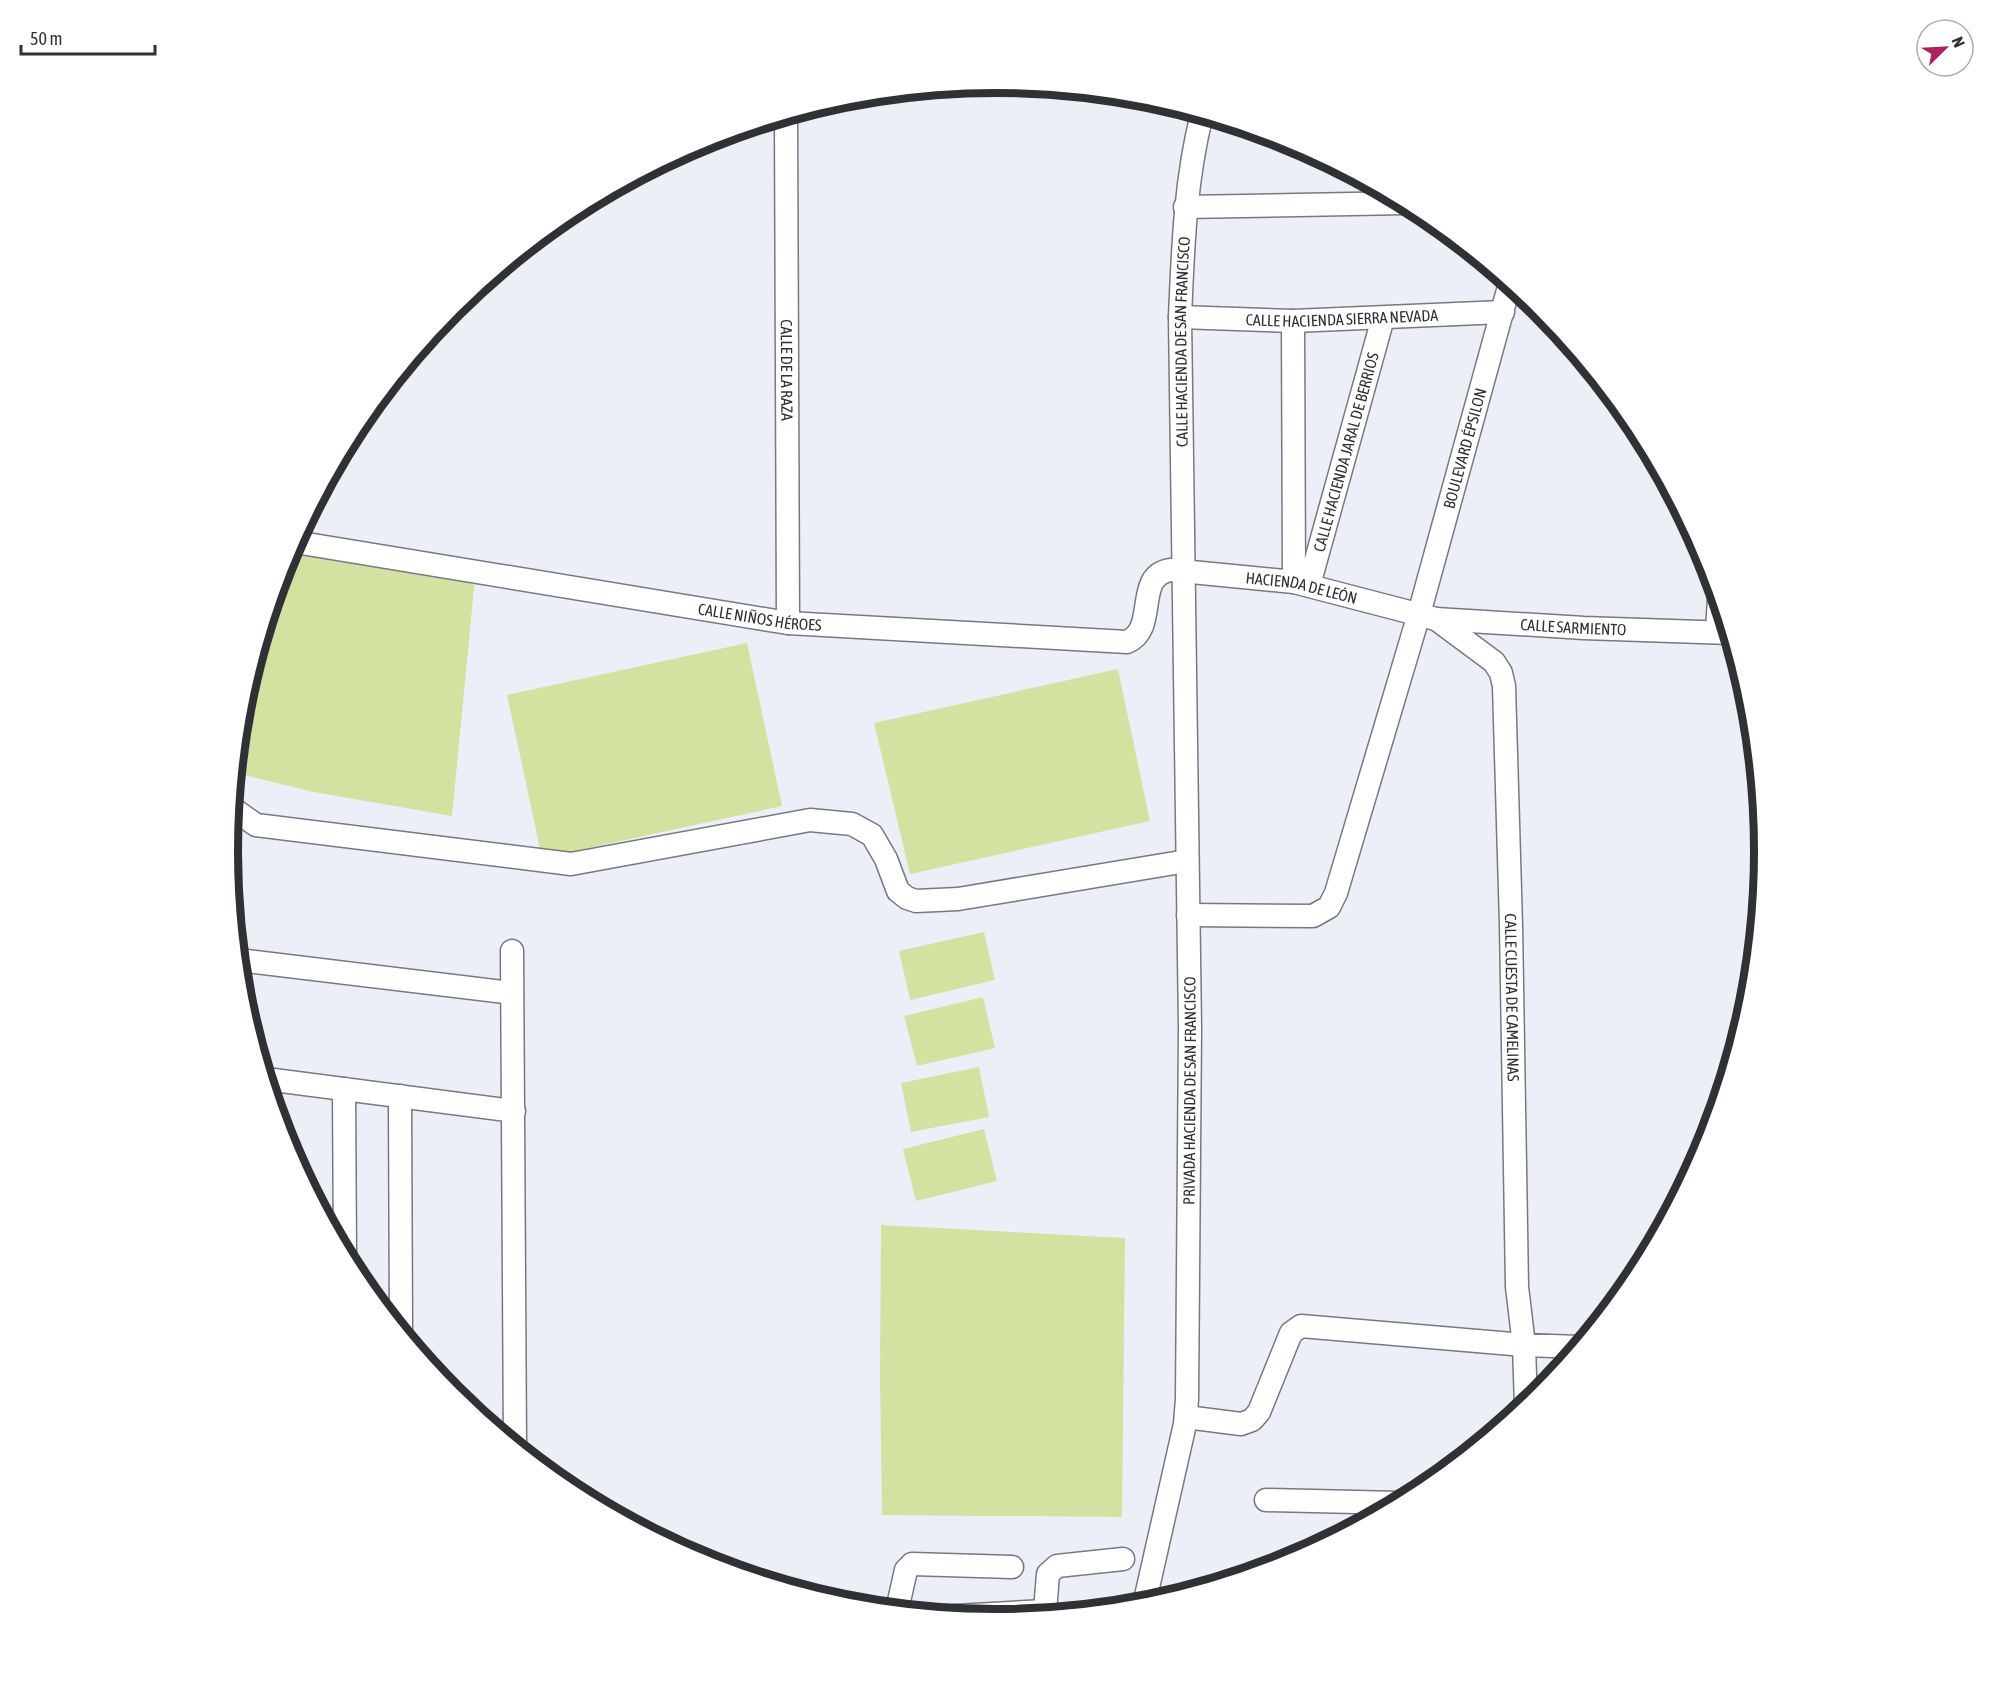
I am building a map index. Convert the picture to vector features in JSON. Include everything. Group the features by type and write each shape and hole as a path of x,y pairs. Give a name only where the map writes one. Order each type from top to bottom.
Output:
{"street":[{"name":"CALLE HACIENDA DE SAN FRANCISCO","path":"1182,572 1180,317 1185,207 1192,152 1200,121"},
{"name":"CALLE DE LA RAZA","path":"786,123 788,623"},
{"path":"1185,207 1388,202"},
{"name":"BOULEVARD ÉPSILON","path":"1188,915 1313,916 1329,907 1336,893 1427,616 1508,292"},
{"name":"CALLE HACIENDA SIERRA NEVADA","path":"1180,317 1293,321 1503,312"},
{"name":"CALLE HACIENDA JARAL DE BERRIOS","path":"1302,584 1383,318"},
{"name":"CALLE HACIENDA JARAL DE BERRIOS","path":"1293,321 1302,584"},
{"name":"CALLE NIÑOS HÉROES","path":"304,544 788,623 1127,642 1134,639 1142,627 1151,585 1155,577 1161,572 1171,570 1182,572"},
{"name":"HACIENDA DE LEÓN","path":"1182,572 1302,584 1427,616"},
{"name":"PRIVADA HACIENDA DE SAN FRANCISCO","path":"1147,1593 1186,1417 1190,1028 1182,572"},
{"name":"CALLE SARMIENTO","path":"1427,616 1584,628 1722,633"},
{"name":"CALLE CUESTA DE CAMELINAS","path":"1427,616 1494,662 1501,673 1504,686 1511,925 1517,1287 1524,1345 1526,1393"},
{"path":"240,813 256,825 571,864 810,820 852,824 872,835 886,859 898,891 916,901 958,899 1187,861"},
{"path":"512,951 515,1436"},
{"path":"247,961 512,993"},
{"path":"274,1079 514,1111"},
{"path":"344,1089 345,1238"},
{"path":"396,1313 400,1096"},
{"path":"1186,1417 1241,1424 1252,1420 1260,1412 1291,1333 1301,1326 1524,1345 1570,1347"},
{"path":"1266,1500 1382,1503"},
{"path":"1046,1607 1048,1574 1052,1569 1057,1566 1123,1559"},
{"path":"899,1603 906,1570 912,1564 1012,1567"}],"green space":[{"path":"300,553 475,578 452,816 314,792 243,775 253,703 264,655"},
{"path":"747,643 782,806 542,858 507,695"},
{"path":"1118,669 1150,821 910,874 874,723"},
{"path":"984,932 995,980 910,1000 899,951"},
{"path":"983,997 995,1048 917,1066 904,1016"},
{"path":"979,1067 989,1117 911,1132 901,1083"},
{"path":"984,1129 997,1181 916,1201 903,1149"},
{"path":"881,1225 1125,1238 1122,1517 882,1515"}]}
